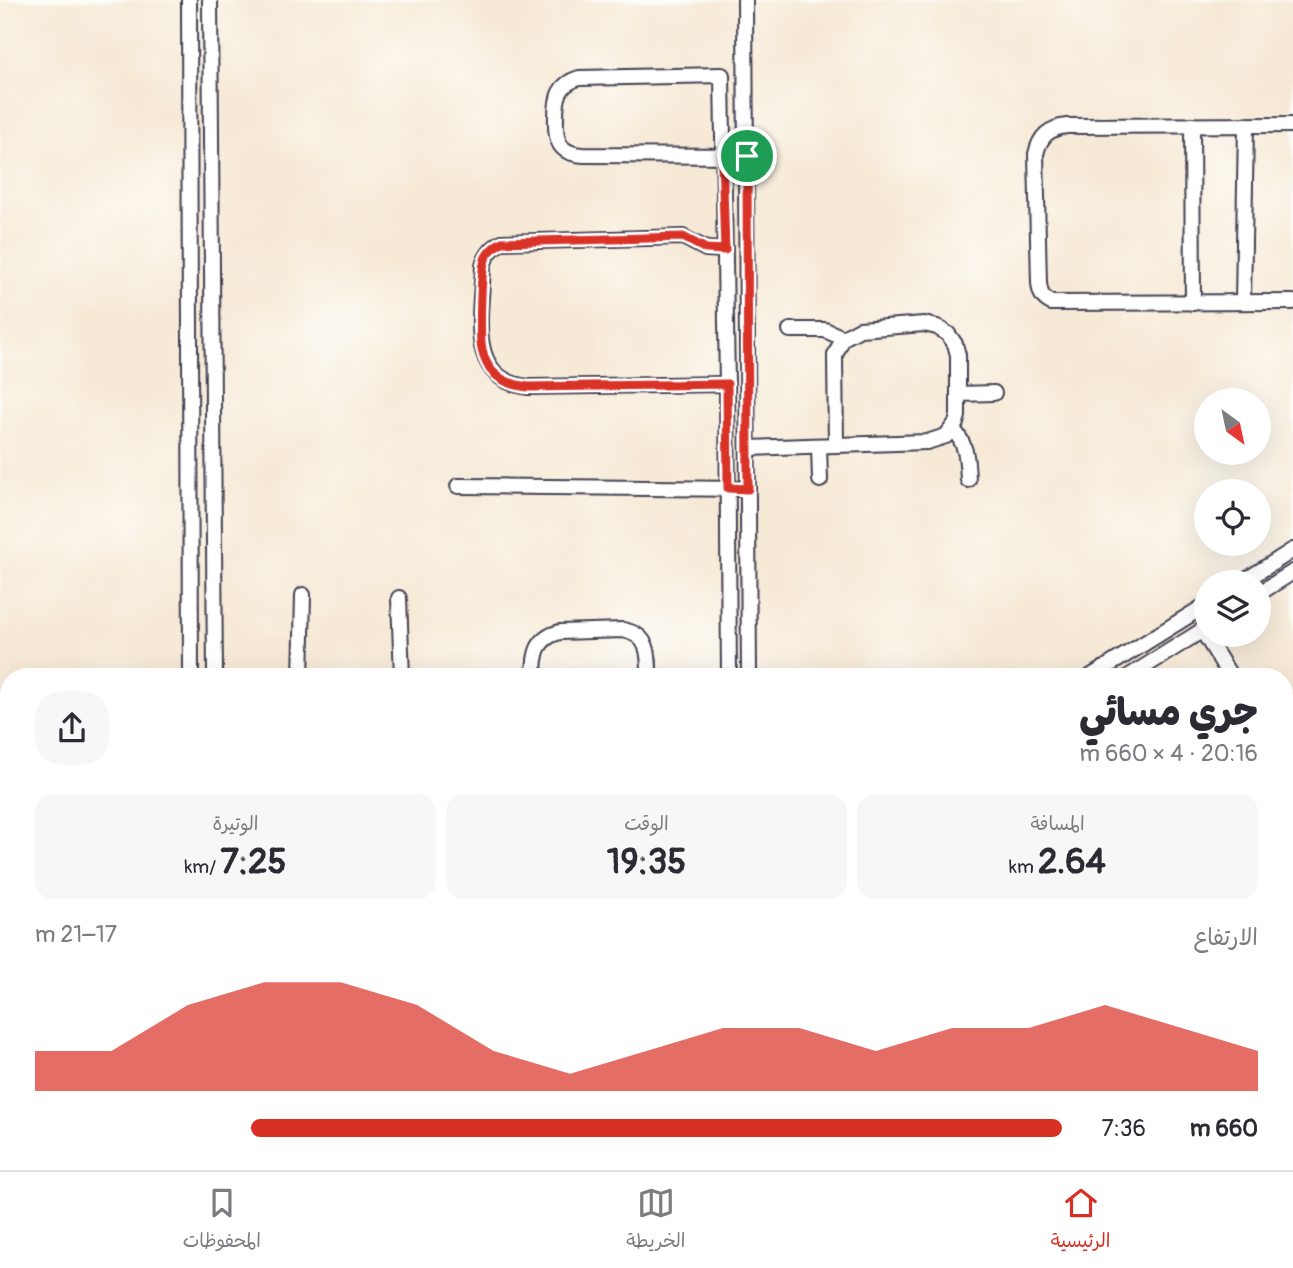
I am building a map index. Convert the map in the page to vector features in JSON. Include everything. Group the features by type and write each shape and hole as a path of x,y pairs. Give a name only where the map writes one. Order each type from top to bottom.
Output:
{"street":[{"path":"190,0 191,668"},
{"path":"210,0 215,668"},
{"path":"745,0 749,668"},
{"path":"729,668 727,384 722,156 722,75 579,78 564,85 556,99 555,131 558,141 564,150 574,155 722,156 747,156"},
{"path":"1192,125 1193,303"},
{"path":"1243,302 1246,125"},
{"path":"1293,125 1056,128 1046,134 1039,143 1036,154 1038,283 1044,299 1059,304 1293,302"},
{"path":"725,250 706,249 683,237 502,242 493,247 483,265 481,343 484,357 491,369 514,386 727,384"},
{"path":"748,448 927,442 937,440 953,429 958,416 958,355 948,334 937,327 923,324 860,329 843,338 835,355 836,445"},
{"path":"790,330 825,330 843,338"},
{"path":"958,394 993,393"},
{"path":"953,429 967,452 968,480"},
{"path":"819,446 820,480"},
{"path":"458,486 748,489"},
{"path":"1261,570 1293,550"},
{"path":"190,557 215,557"},
{"path":"1271,586 1293,572"},
{"path":"301,668 303,595"},
{"path":"399,598 402,668"},
{"path":"1104,668 1194,612"},
{"path":"535,668 536,650 550,634 623,630 641,637 647,645 648,668"},
{"path":"1142,668 1194,635"},
{"path":"1214,647 1226,668"}],"route":[{"path":"722,156 747,156 748,489 728,488 727,384 528,387 514,386 491,369 484,357 481,343 483,265 493,247 512,240 683,237 706,249 725,250 722,156"}]}
